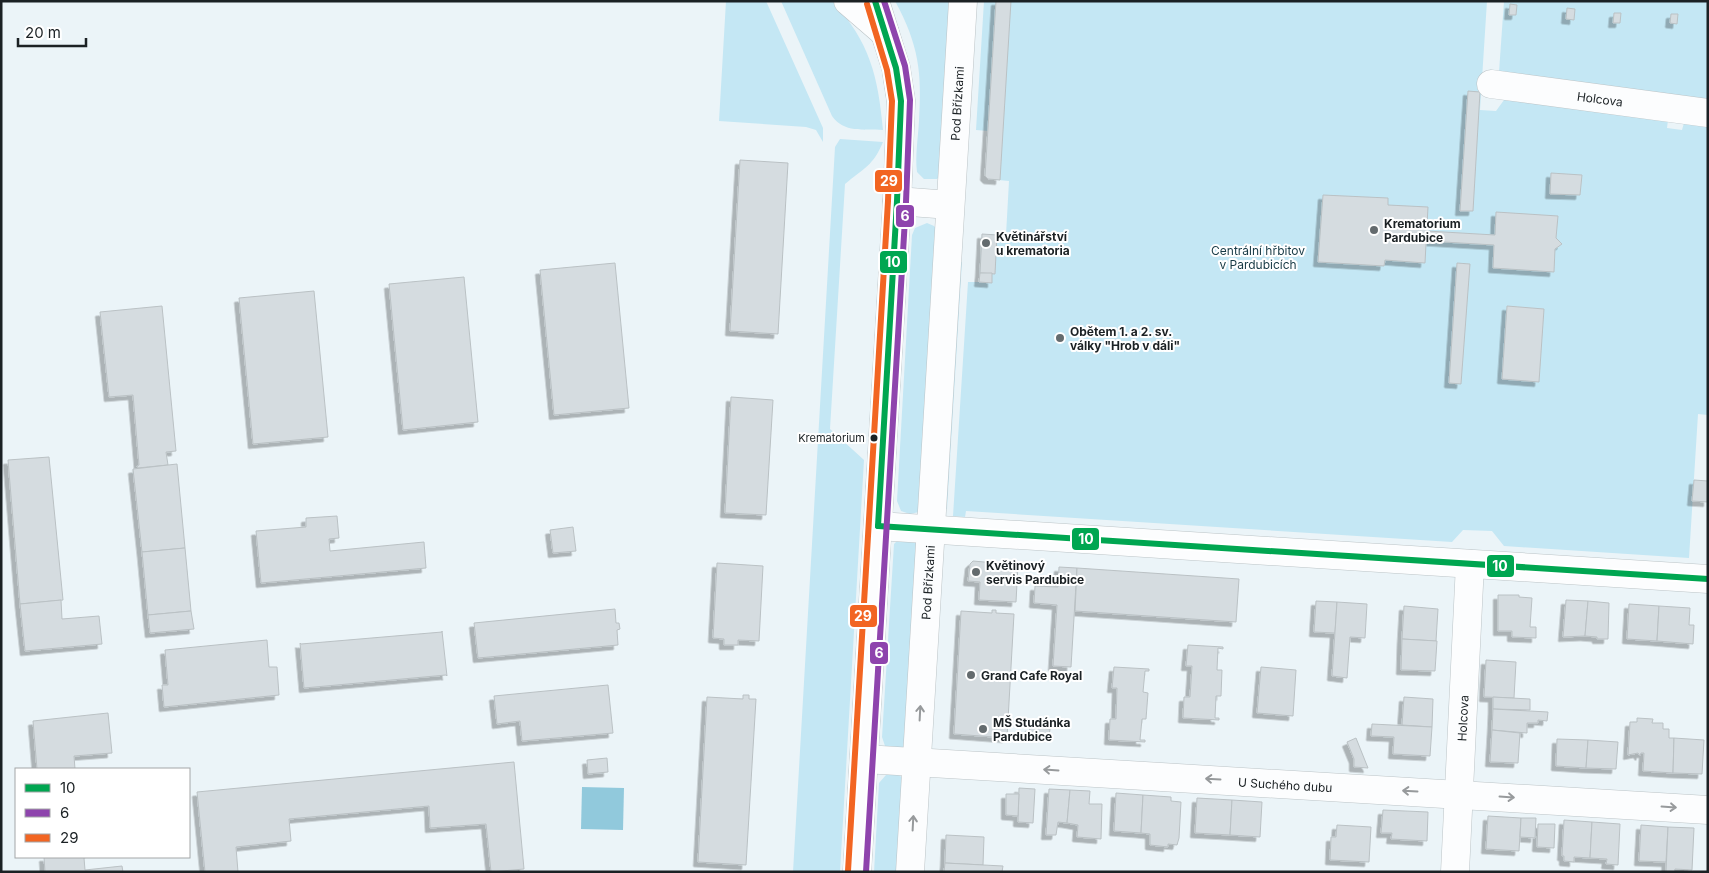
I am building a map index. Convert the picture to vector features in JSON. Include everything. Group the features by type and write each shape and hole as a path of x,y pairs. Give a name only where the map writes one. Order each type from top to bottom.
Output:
{"street":[{"path":"848,1 885,32"},
{"path":"857,872 897,201 901,101 896,68 876,1"},
{"name":"Pod Břízkami","path":"910,872 963,1"},
{"name":"Holcova","path":"1491,84 1708,113"},
{"path":"897,201 950,204"},
{"path":"878,526 1708,579"},
{"name":"Holcova","path":"1455,872 1470,564"},
{"name":"U Suchého dubu","path":"864,759 1708,810"}],"green space":[{"path":"726,1 766,1 823,128 823,142 816,130 806,127 719,121"},
{"path":"781,1 832,1 845,16 864,46 875,76 883,130 848,128 832,116"},
{"path":"895,1 954,1 939,177 937,179 924,179 917,172 916,153 920,104 919,74 914,46"},
{"name":"Centrální hřbitov v Pardubicích","path":"984,1 1487,1 1480,110 1496,111 1504,100 1509,98 1668,120 1667,128 1682,130 1684,123 1708,126 1708,415 1698,414 1689,558 1504,546 1492,531 1463,530 1452,542 966,511 965,517 953,516 968,282 979,282 982,234 1006,235 1009,181 988,179 985,176 988,131 976,130","holes":["1507,306 1543,309 1539,382 1502,379"]},
{"path":"1504,1 1708,1 1708,102 1499,72"},
{"path":"840,139 883,142 872,162 845,184 830,429 864,460 840,872 793,872 835,147"},
{"path":"927,223 934,226 939,232 919,512 910,514 901,511 897,501 912,235 915,228"},
{"path":"955,262 962,262 947,509 940,509"},
{"path":"898,540 919,542 906,745 904,748 888,748 885,746 882,737 894,544"},
{"path":"890,773 899,775 905,780 901,872 874,872 879,783"}],"shaded area":[{"path":"582,787 624,788 623,830 581,829"}],"building":[{"path":"996,1 1011,1 1000,180 988,179 985,176"},
{"path":"1510,4 1517,5 1516,15 1509,15"},
{"path":"1567,8 1575,9 1574,20 1566,19"},
{"path":"1614,13 1621,13 1620,23 1613,23"},
{"path":"1671,14 1678,14 1677,24 1670,23"},
{"path":"1468,91 1480,92 1473,211 1460,211"},
{"path":"740,160 788,163 778,334 730,331"},
{"path":"1551,173 1582,175 1580,195 1550,194"},
{"name":"Krematorium Pardubice","path":"1323,195 1388,198 1388,205 1428,207 1425,263 1385,260 1384,266 1318,262"},
{"path":"1496,212 1558,216 1556,238 1562,244 1555,249 1554,272 1493,268 1494,245 1427,241 1427,231 1495,235"},
{"path":"982,234 997,235 995,274 980,273"},
{"path":"615,263 629,408 554,415 540,270"},
{"path":"1457,263 1470,264 1461,384 1449,383"},
{"path":"980,273 992,273 992,283 979,282"},
{"path":"464,277 478,422 403,430 389,284"},
{"path":"314,291 328,437 253,444 239,298"},
{"path":"162,306 176,451 166,452 168,465 138,468 133,395 109,397 100,312"},
{"path":"1507,306 1544,309 1539,382 1502,379"},
{"path":"731,397 773,400 766,515 725,513"},
{"path":"49,457 63,600 20,604 8,460"},
{"path":"177,464 185,548 142,552 133,469"},
{"path":"1694,480 1708,481 1708,502 1692,501"},
{"path":"337,516 339,538 329,539 330,551 424,542 426,568 261,583 256,531 306,527 306,518"},
{"path":"573,527 576,551 553,553 550,530"},
{"path":"185,548 191,611 148,615 142,552"},
{"path":"973,561 1018,565 1016,602 979,600 980,582 968,581 970,564"},
{"path":"717,563 763,566 759,641 738,640 738,645 724,645 724,639 713,638"},
{"path":"1059,567 1077,568 1071,667 1053,666 1057,605 1034,603 1035,586 1058,587"},
{"path":"1077,568 1239,579 1236,622 1075,611"},
{"path":"1498,595 1519,595 1519,597 1532,598 1530,627 1536,627 1536,638 1512,637 1512,631 1498,631"},
{"path":"61,600 62,619 99,616 102,644 25,651 20,604"},
{"path":"1566,600 1588,601 1585,636 1563,637"},
{"path":"1316,601 1337,602 1335,633 1314,632"},
{"path":"1588,601 1609,603 1608,639 1585,636"},
{"path":"1337,602 1367,604 1365,638 1350,637 1347,678 1332,676"},
{"path":"1629,604 1659,606 1657,641 1627,639"},
{"path":"1404,606 1438,609 1436,641 1402,639"},
{"path":"1659,606 1690,608 1689,625 1694,625 1693,644 1657,641"},
{"path":"615,609 616,623 619,623 620,629 617,630 618,645 478,658 474,623"},
{"path":"992,610 996,610 996,613 1014,614 1007,738 954,734 961,611 992,613"},
{"path":"191,611 194,629 150,633 148,615"},
{"path":"442,631 447,676 304,688 300,643"},
{"path":"1402,639 1437,641 1435,671 1401,670"},
{"path":"267,640 269,667 277,667 279,695 164,707 162,685 168,685 165,650"},
{"path":"1188,645 1223,647 1223,649 1218,648 1217,670 1222,670 1221,696 1216,696 1215,718 1219,718 1219,720 1183,718 1184,697 1190,697 1192,666 1186,666"},
{"path":"1486,660 1516,662 1514,698 1484,697"},
{"path":"1114,667 1149,669 1149,671 1145,671 1143,692 1148,693 1146,719 1142,719 1140,740 1145,740 1145,742 1109,740 1110,719 1116,719 1117,688 1112,688"},
{"path":"1261,667 1296,670 1293,716 1257,713"},
{"path":"608,685 613,733 522,741 520,721 497,724 494,696"},
{"path":"743,695 749,695 749,699 756,699 746,865 698,862 707,697 743,699"},
{"path":"1404,697 1433,699 1432,727 1402,725"},
{"path":"1493,697 1530,699 1530,710 1493,709"},
{"path":"1493,709 1548,712 1547,721 1538,720 1538,723 1527,723 1527,733 1492,730"},
{"path":"108,713 112,753 74,756 75,768 37,768 33,721"},
{"path":"1637,718 1653,719 1652,723 1663,723 1663,729 1669,729 1669,738 1674,738 1673,773 1643,771 1644,753 1641,753 1640,756 1638,753 1628,755 1630,722 1637,722"},
{"path":"1372,724 1432,727 1430,756 1393,754 1394,737 1371,736"},
{"path":"1030,727 1050,729 1049,737 1029,736"},
{"path":"1492,730 1520,733 1518,763 1490,762"},
{"path":"1356,738 1368,768 1354,767 1354,759 1347,742"},
{"path":"1674,738 1704,740 1702,774 1673,773"},
{"path":"1557,739 1588,740 1586,768 1556,766"},
{"path":"1588,740 1618,742 1616,769 1586,768"},
{"path":"607,758 608,772 588,774 587,760"},
{"path":"514,762 524,869 491,872 486,824 430,828 429,806 289,819 291,841 236,847 238,872 205,872 197,792"},
{"path":"1019,788 1035,789 1033,823 1018,822"},
{"path":"1049,789 1070,790 1067,823 1058,822 1056,835 1046,835"},
{"path":"1070,790 1090,791 1089,804 1102,804 1101,839 1077,837 1078,825 1067,823"},
{"path":"1116,793 1143,795 1141,833 1114,831"},
{"path":"1006,794 1019,794 1018,816 1006,815"},
{"path":"1143,795 1171,797 1171,801 1181,802 1177,845 1168,844 1168,847 1150,845 1150,834 1141,833"},
{"path":"1197,798 1232,800 1230,835 1195,833"},
{"path":"1232,800 1262,802 1260,837 1230,835"},
{"path":"1383,810 1428,812 1427,841 1391,839 1392,833 1381,833"},
{"path":"1488,816 1521,818 1519,851 1486,849"},
{"path":"1521,818 1536,818 1535,838 1520,837"},
{"path":"1564,820 1592,822 1590,858 1574,857 1574,862 1564,861 1564,856 1562,856"},
{"path":"1592,822 1620,824 1618,865 1606,864 1607,859 1590,858"},
{"path":"1538,824 1555,824 1554,848 1537,847"},
{"path":"1337,825 1371,827 1369,862 1330,860 1331,837 1336,837"},
{"path":"1641,825 1668,827 1666,862 1639,861"},
{"path":"1668,827 1694,828 1692,870 1675,869 1674,872 1666,872"},
{"path":"946,835 984,837 983,865 945,863"},
{"path":"44,858 84,858 85,870 122,866 123,872 45,872"},
{"path":"945,863 1003,866 1002,872 944,872"}],"transit line":[{"name":"10","path":"875,1 896,68 901,101 878,526"},
{"name":"6","path":"866,872 906,202 910,100 905,66 884,1"},
{"name":"29","path":"848,871 888,201 892,101 887,70 867,4"},
{"name":"10","path":"878,526 1708,579"}],"place":[{"name":"Krematorium Pardubice","path":"1374,230"},
{"name":"Květinářství u krematoria","path":"986,243"},
{"name":"Obětem 1. a 2. sv. války \"Hrob v dáli\"","path":"1060,338"},
{"name":"Krematorium","path":"874,438"},
{"name":"Květinový servis Pardubice","path":"976,572"},
{"name":"Grand Cafe Royal","path":"971,675"},
{"name":"MŠ Studánka Pardubice","path":"983,729"}]}
